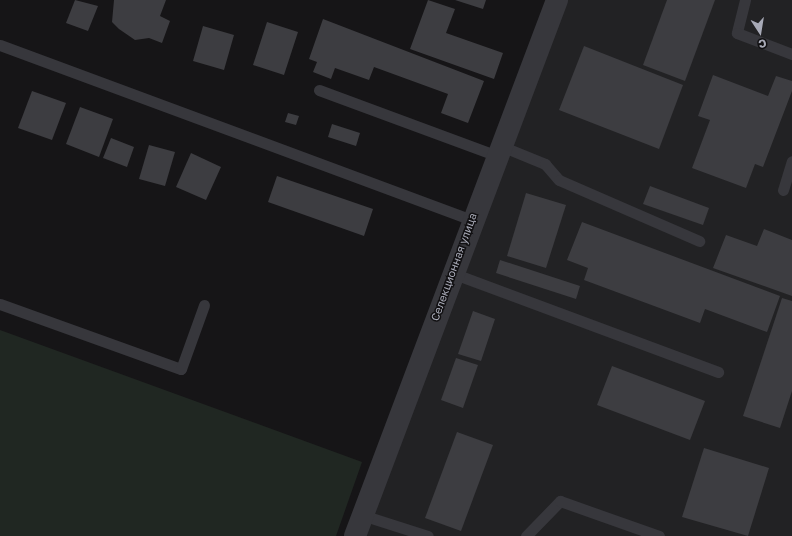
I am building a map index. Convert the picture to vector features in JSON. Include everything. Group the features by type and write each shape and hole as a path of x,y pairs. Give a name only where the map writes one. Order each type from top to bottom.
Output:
{"street":[{"name":"Селекционная улица","path":"355,536 452,273 557,0"}],"lane":[{"path":"745,0 737,33 792,54"},
{"path":"0,45 472,220"},
{"path":"319,90 499,151 544,164 559,180 698,241"},
{"path":"783,190 792,161"},
{"path":"452,273 718,372"},
{"path":"0,304 181,369 204,305"},
{"path":"526,536 560,501 659,536"},
{"path":"362,515 428,536"}],"shaded area":[{"path":"562,0 792,0 792,536 360,536"},
{"path":"0,330 362,462 336,536 0,536"}],"building":[{"path":"75,0 98,6 88,31 66,23"},
{"path":"114,0 166,0 160,16 170,21 162,43 149,38 135,40 119,29 112,22"},
{"path":"428,0 455,9 446,33 503,53 494,79 410,49"},
{"path":"455,0 486,0 483,9"},
{"path":"667,0 715,0 685,81 643,65"},
{"path":"323,19 484,81 468,123 441,113 448,94 374,67 369,80 335,68 331,79 313,72 317,62 309,59"},
{"path":"267,22 298,32 284,75 253,65"},
{"path":"203,26 234,35 224,70 193,61"},
{"path":"584,46 683,85 659,149 559,110"},
{"path":"713,75 768,96 776,76 792,81 792,91 763,167 755,164 746,188 692,168 710,120 698,116"},
{"path":"32,91 66,103 52,140 18,128"},
{"path":"80,107 113,119 99,157 66,144"},
{"path":"288,113 299,116 296,125 285,122"},
{"path":"332,124 360,133 356,146 328,137"},
{"path":"111,138 134,147 127,167 103,158"},
{"path":"149,145 175,152 165,186 139,179"},
{"path":"191,153 221,167 206,200 176,187"},
{"path":"277,176 373,209 364,236 268,202"},
{"path":"650,186 709,208 703,225 643,204"},
{"path":"526,193 566,205 546,268 507,256"},
{"path":"582,222 780,296 767,332 705,309 700,323 584,280 588,268 567,260"},
{"path":"764,229 792,240 792,296 713,268 726,235 757,246"},
{"path":"500,260 580,286 576,299 496,273"},
{"path":"782,298 792,301 792,391 780,428 743,416"},
{"path":"473,311 495,319 481,361 458,354"},
{"path":"456,358 478,365 463,408 441,400"},
{"path":"612,366 705,401 690,440 597,405"},
{"path":"457,432 493,445 461,531 425,518"},
{"path":"704,448 769,468 748,536 682,517"}]}
